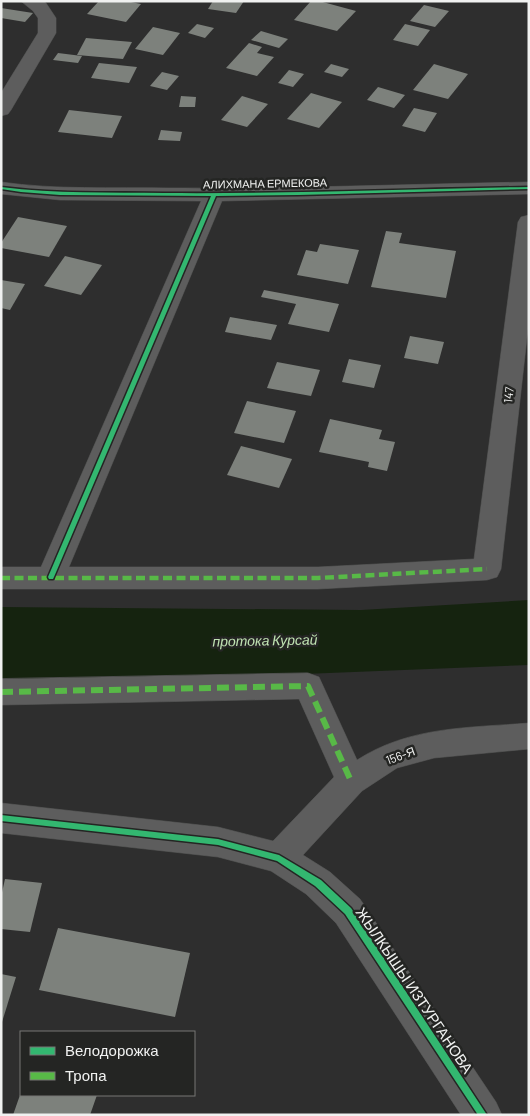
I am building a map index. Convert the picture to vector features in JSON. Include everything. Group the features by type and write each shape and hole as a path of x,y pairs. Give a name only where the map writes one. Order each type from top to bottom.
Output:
{"street":[{"path":"1,110 47,34 47,18 40,7 30,1"},
{"name":"АЛИХМАНА ЕРМЕКОВА","path":"1,188 85,194 214,195 529,188"},
{"path":"1,578 51,577 214,195"},
{"name":"147","path":"51,577 318,578 487,569 529,222"},
{"path":"1,692 308,686 351,780"},
{"name":"156-Я","path":"279,858 351,780 388,757 434,744 529,736"},
{"name":"ЖЫЛКЫШЫ ИЗТУРГАНОВА","path":"1,818 218,842 279,858 318,883 348,911 483,1115"}],"water":[{"name":"протока Курсай","path":"529,600 529,665 251,676 1,681 1,607 361,610"}],"building":[{"path":"99,1 126,1 141,4 126,22 87,14"},
{"path":"213,1 244,1 236,13 208,9"},
{"path":"311,1 319,1 356,11 337,31 294,20"},
{"path":"424,5 449,11 435,27 410,21"},
{"path":"1,8 33,13 25,22 1,18"},
{"path":"197,24 214,28 205,38 188,33"},
{"path":"405,24 430,30 418,46 393,40"},
{"path":"153,27 180,33 163,55 135,49"},
{"path":"261,31 288,39 279,48 251,40"},
{"path":"86,38 132,42 123,59 77,55"},
{"path":"249,43 262,47 257,53 274,57 257,76 226,68"},
{"path":"58,53 82,56 78,63 53,60"},
{"path":"99,63 137,67 129,83 91,78"},
{"path":"331,64 349,69 342,77 324,72"},
{"path":"434,64 468,74 448,99 413,90"},
{"path":"289,70 304,74 293,87 278,83"},
{"path":"162,72 179,76 167,90 150,86"},
{"path":"378,87 405,95 394,108 367,100"},
{"path":"311,93 342,102 319,128 287,119"},
{"path":"181,96 196,97 195,107 179,107"},
{"path":"242,96 268,104 247,127 221,120"},
{"path":"414,108 437,113 425,132 402,126"},
{"path":"69,110 122,116 112,138 58,132"},
{"path":"161,130 182,132 180,141 158,140"},
{"path":"18,217 67,226 49,257 1,248 1,243"},
{"path":"386,231 402,233 399,243 456,251 446,298 371,287"},
{"path":"320,244 359,250 348,284 297,275 306,250 317,252"},
{"path":"65,256 102,265 81,295 44,286"},
{"path":"1,280 25,284 10,310 1,308"},
{"path":"264,290 339,304 329,332 288,324 296,304 261,297"},
{"path":"230,317 277,325 271,340 225,332"},
{"path":"410,336 444,342 438,364 404,358"},
{"path":"349,359 381,365 374,388 342,382"},
{"path":"277,362 320,370 311,396 267,388"},
{"path":"247,401 296,411 284,443 234,433"},
{"path":"330,419 382,430 379,439 395,442 387,471 368,467 369,462 319,452"},
{"path":"241,446 292,459 279,488 227,475"},
{"path":"5,879 42,883 30,932 1,929 1,897"},
{"path":"58,928 190,953 175,1017 39,990"},
{"path":"1,974 16,977 2,1022 1,1022"},
{"path":"20,1095 97,1096 90,1115 13,1115"}],"marked path":[{"path":"1,578 318,578 487,569"},
{"path":"1,692 308,686 351,781"}],"cycle path":[{"path":"1,188 60,194 298,194 529,188"},
{"path":"51,577 214,195"},
{"path":"1,818 218,842 279,858 318,883 348,911 483,1115"}]}
